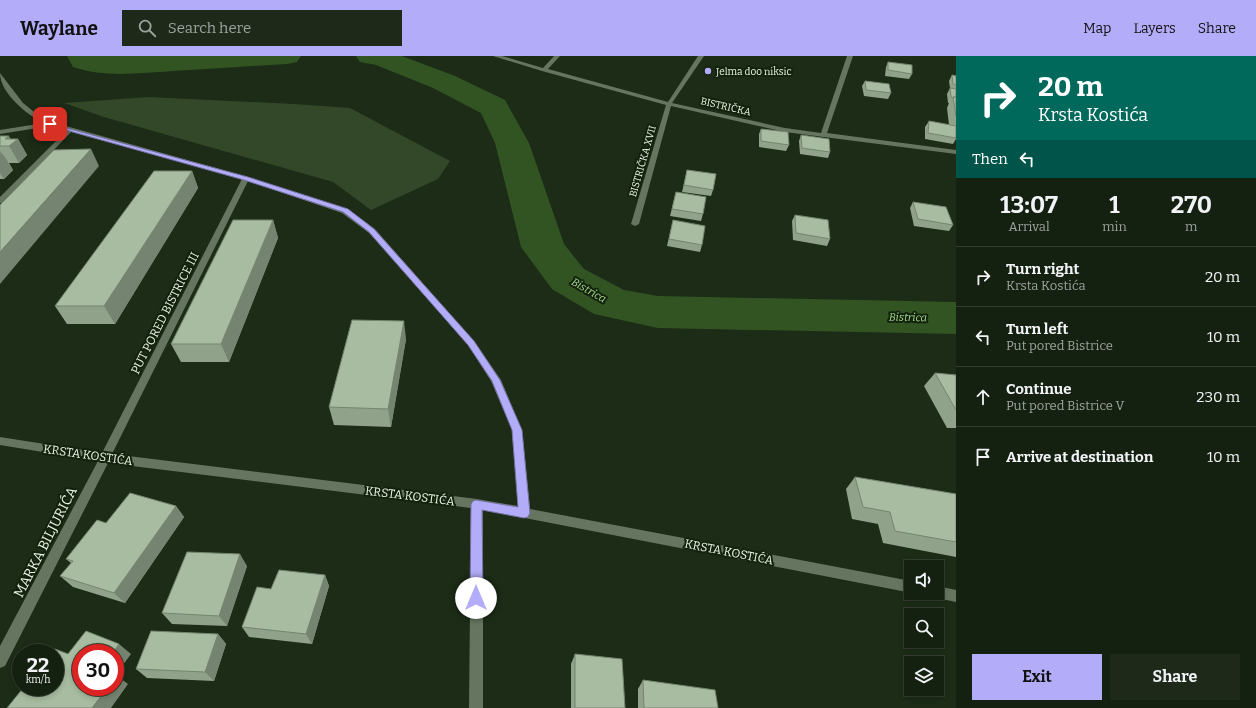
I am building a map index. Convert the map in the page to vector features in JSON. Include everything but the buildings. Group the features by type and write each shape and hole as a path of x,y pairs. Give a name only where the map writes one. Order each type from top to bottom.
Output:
{"street":[{"name":"BISTRIČKA","path":"496,56 669,104 785,130 956,152"},
{"path":"544,70 557,56"},
{"name":"BISTRIČKA XVII","path":"635,224 669,104 701,56"},
{"path":"823,135 850,56"},
{"path":"0,75 13,97 28,113 50,124 246,178 345,211 372,231 471,343 496,380 517,430 524,513"},
{"path":"0,132 50,124"},
{"path":"0,201 70,130"},
{"name":"PUT PORED BISTRICE III","path":"105,458 246,178"},
{"name":"KRSTA KOSTIĆA","path":"0,441 105,458 476,504 904,586"},
{"name":"MARKA BILJURIĆA","path":"0,661 105,458"},
{"path":"476,504 476,708"},
{"path":"944,593 956,596"}],"green space":[{"path":"149,97 350,108 450,161 438,179 371,210 333,182 104,117 64,103"}],"waterway":[{"name":"Bistrica","path":"81,56 83,61 95,65 127,65 287,56"},
{"name":"Bistrica","path":"370,56 382,58 444,82 494,107 512,143 543,247 568,279 611,303 658,312 956,318"}],"place":[{"name":"Jelma doo niksic","path":"708,71"}],"route":[{"path":"50,124 246,178 345,211 372,231 471,343 496,380 517,430 524,513 476,504 476,598"}]}
